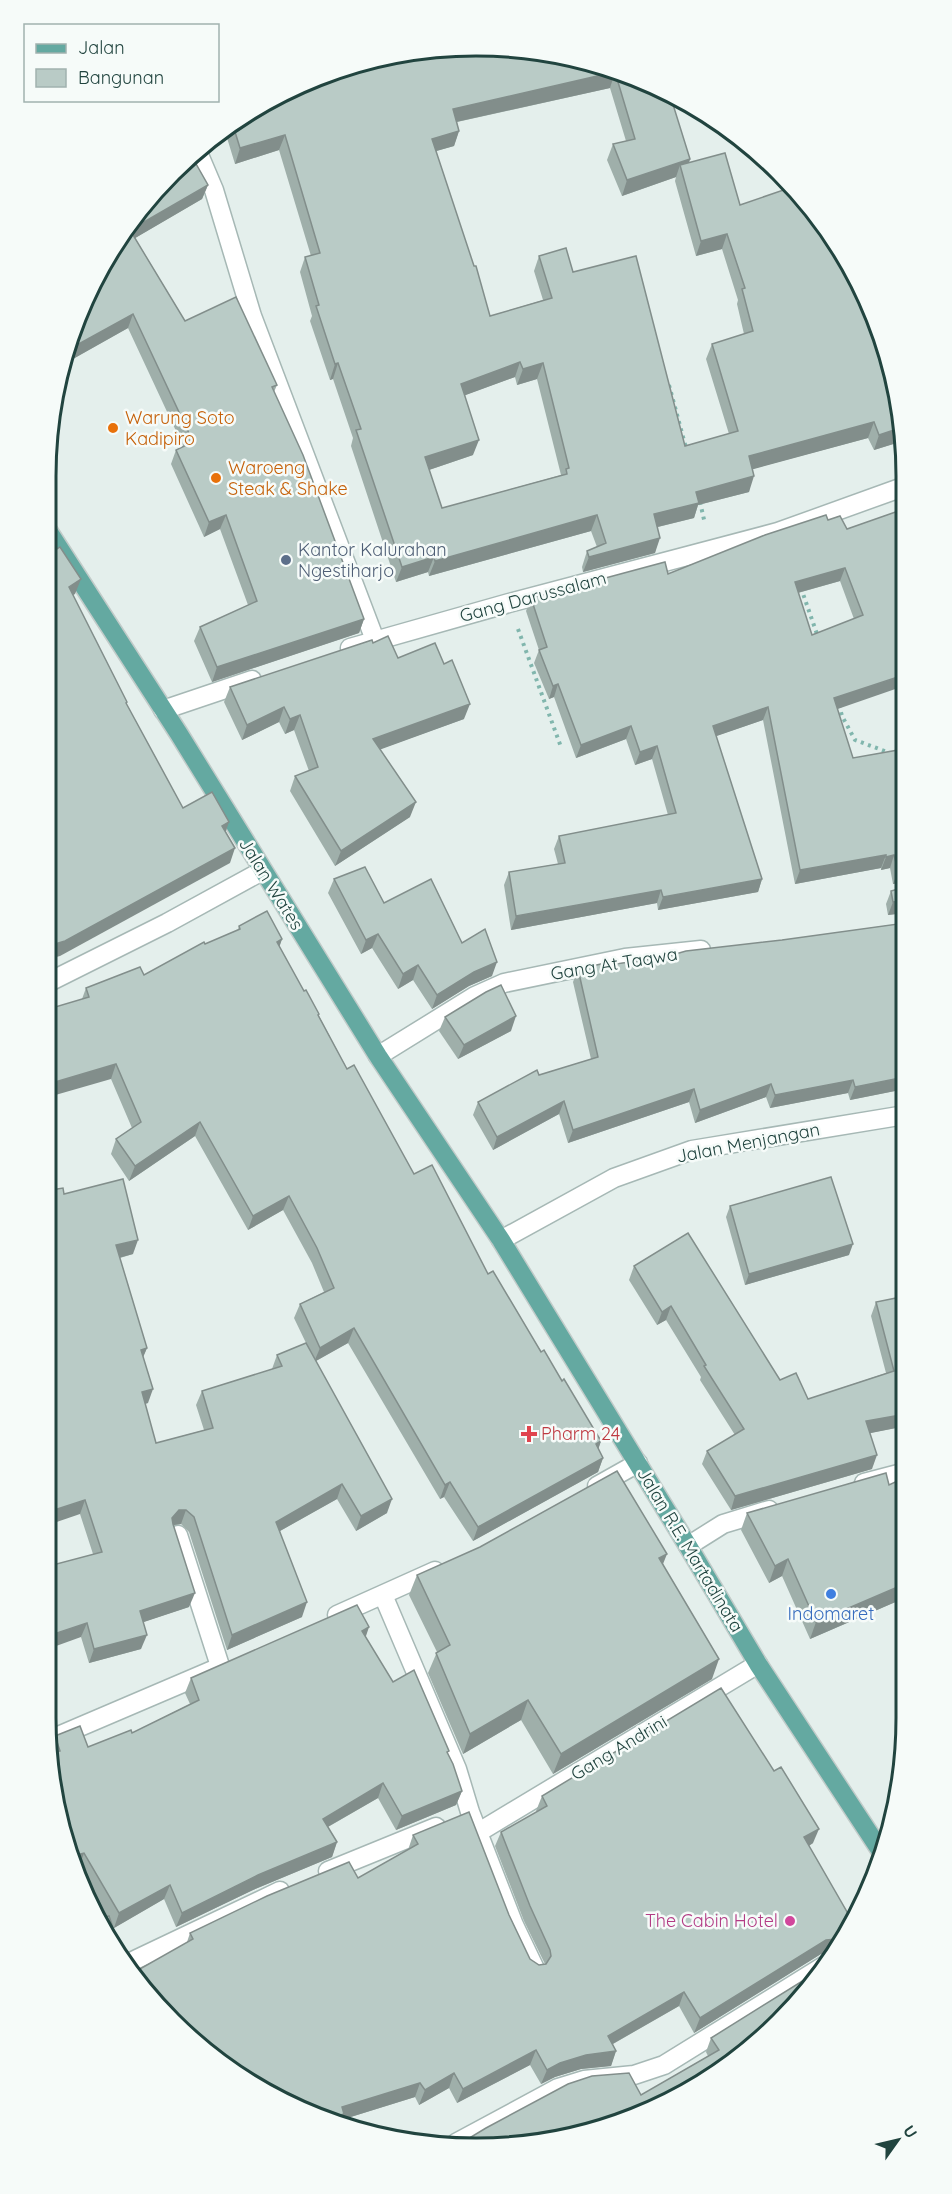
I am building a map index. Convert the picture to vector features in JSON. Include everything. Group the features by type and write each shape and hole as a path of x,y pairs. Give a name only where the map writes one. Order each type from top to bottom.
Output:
{"main road":[{"name":"Jalan Wates","path":"56,543 163,710 378,1056 501,1240"},
{"name":"Jalan R.E. Martadinata","path":"501,1240 758,1664 877,1845"}],"street":[{"path":"201,159 214,190 252,316 375,640"},
{"name":"Gang Darussalam","path":"330,655 375,640 509,603 778,532 896,490"},
{"path":"163,710 274,673"},
{"path":"56,978 167,923 262,871"},
{"name":"Gang At Taqwa","path":"378,1056 475,996 504,983 625,958 724,948"},
{"name":"Jalan Menjangan","path":"501,1240 614,1178 692,1150 896,1116"},
{"path":"578,1496 638,1463"},
{"path":"846,1487 896,1474"},
{"path":"688,1546 723,1524 790,1504"},
{"path":"56,1737 226,1664 178,1535"},
{"path":"318,1623 446,1566"},
{"path":"383,1594 457,1769 514,1925 536,1969"},
{"name":"Gang Andrini","path":"479,1832 758,1664"},
{"path":"133,1961 257,1900 471,1812"},
{"path":"465,2138 558,2088 584,2080 634,2075 664,2065 809,1975"}],"path":[{"path":"669,385 686,450"},
{"path":"698,494 712,548"},
{"path":"798,581 820,644"},
{"path":"509,603 561,747"},
{"path":"836,696 842,716 855,740 894,754"}],"building":[{"path":"448,56 504,56 558,64 602,75 453,109 459,131 432,139 474,266 476,266 490,316 552,298 539,256 566,248 573,272 636,256 685,446 738,431 712,344 753,331 742,289 745,288 727,234 701,241 680,165 725,153 740,205 783,190 826,242 853,290 874,341 882,367 894,430 879,435 874,422 749,456 754,476 696,492 699,503 654,514 660,538 589,557 587,551 606,543 597,515 435,561 434,557 402,567 356,430 361,429 338,363 335,364 316,306 319,305 305,257 320,253 285,135 240,148 235,131 266,112 290,99 341,78 394,64","holes":["520,362 523,369 543,363 569,468 566,469 567,474 442,508 425,457 479,440 461,384"]},
{"path":"618,81 673,105 690,159 627,180 613,144 635,139"},
{"path":"196,163 208,185 138,225 160,199"},
{"path":"132,234 185,321 236,297 277,385 272,387 303,455 364,619 217,667 200,627 257,601 226,515 209,522 176,450 193,442 133,314 77,345 99,290"},
{"path":"896,512 896,678 834,698 853,758 896,750 896,863 894,855 886,857 886,855 800,870 768,707 713,726 762,879 663,897 661,890 516,916 509,872 565,863 559,836 676,813 657,746 640,752 631,726 581,745 558,684 553,686 539,650 547,647 531,598 665,562 668,574 765,535 826,515 828,520 840,516 847,529","holes":["845,568 863,615 812,635 795,582"]},
{"path":"60,547 81,579 69,587 126,703 183,808 212,792 229,822 222,826 235,848 65,941 56,944 56,550"},
{"path":"388,636 398,658 435,643 444,664 452,660 470,704 373,739 416,802 341,851 295,776 318,767 300,715 290,719 284,707 247,725 230,687 372,640 373,643"},
{"path":"365,867 384,903 431,879 462,943 485,929 497,962 474,972 437,995 418,965 403,974 378,934 366,940 334,879"},
{"path":"896,890 896,902 893,902 891,891"},
{"path":"267,911 282,939 277,942 304,991 306,990 347,1069 354,1065 414,1174 432,1165 488,1274 493,1271 541,1352 544,1350 562,1381 564,1379 601,1441 596,1444 603,1458 478,1527 450,1482 445,1485 354,1328 320,1348 300,1304 334,1288 317,1248 289,1196 253,1216 200,1122 135,1166 116,1139 141,1122 116,1064 56,1082 56,1007 89,997 86,988 140,967 144,975 204,942 205,944 240,929 239,926"},
{"path":"896,924 896,1079 855,1087 853,1080 775,1095 771,1084 700,1110 694,1089 573,1130 564,1101 497,1137 478,1102 537,1070 539,1075 598,1057 578,969 615,961 616,964 665,957 686,951"},
{"path":"501,985 516,1016 464,1045 445,1017"},
{"path":"831,1177 853,1244 749,1274 730,1206"},
{"path":"123,1179 138,1240 116,1245 147,1348 141,1350 153,1389 142,1392 156,1443 213,1428 202,1391 282,1366 277,1355 306,1343 392,1499 361,1516 342,1484 276,1522 307,1602 232,1635 194,1517 186,1510 179,1510 172,1518 173,1524 195,1593 140,1611 147,1635 94,1649 87,1623 56,1633 56,1564 102,1552 85,1500 56,1509 56,1189 63,1188 64,1194"},
{"path":"688,1233 780,1380 796,1373 808,1399 894,1371 876,1302 896,1298 896,1416 866,1421 877,1455 735,1496 707,1451 744,1429 704,1366 706,1365 671,1306 662,1312 634,1266"},
{"path":"617,1471 667,1554 659,1558 719,1659 561,1754 528,1700 470,1734 436,1653 450,1645 417,1575 480,1547"},
{"path":"886,1473 889,1485 896,1482 896,1588 816,1622 788,1559 775,1566 747,1513"},
{"path":"357,1605 369,1627 362,1631 393,1682 414,1670 449,1751 447,1752 462,1791 402,1816 383,1783 323,1819 337,1842 258,1875 182,1913 170,1885 119,1913 84,1853 78,1853 64,1800 57,1752 60,1751 56,1736 80,1726 88,1747 131,1730 132,1733 199,1700 191,1678"},
{"path":"721,1688 774,1771 781,1767 819,1829 804,1837 848,1913 833,1939 826,1940 700,2018 684,1992 608,2036 616,2051 586,2055 560,2063 547,2070 536,2050 463,2089 454,2073 425,2090 420,2083 342,2107 344,2114 339,2115 290,2095 242,2068 220,2052 179,2015 139,1970 193,1939 190,1933 267,1896 349,1862 358,1878 418,1844 413,1835 469,1812 509,1915 530,1959 539,1965 546,1964 551,1956 550,1950 501,1832 547,1806 542,1796"},
{"path":"109,1916 115,1932 112,1928 106,1917"},
{"path":"806,1979 773,2015 732,2052 710,2068 662,2095 585,2124 531,2135 469,2138 568,2084 592,2076 629,2073 641,2095 719,2050 711,2038"}],"place":[{"name":"Warung Soto Kadipiro","path":"113,428"},
{"name":"Waroeng Steak & Shake","path":"216,478"},
{"name":"Kantor Kalurahan Ngestiharjo","path":"286,560"},
{"name":"Pharm 24","path":"529,1434"},
{"name":"Indomaret","path":"831,1594"},
{"name":"The Cabin Hotel","path":"790,1921"}]}
